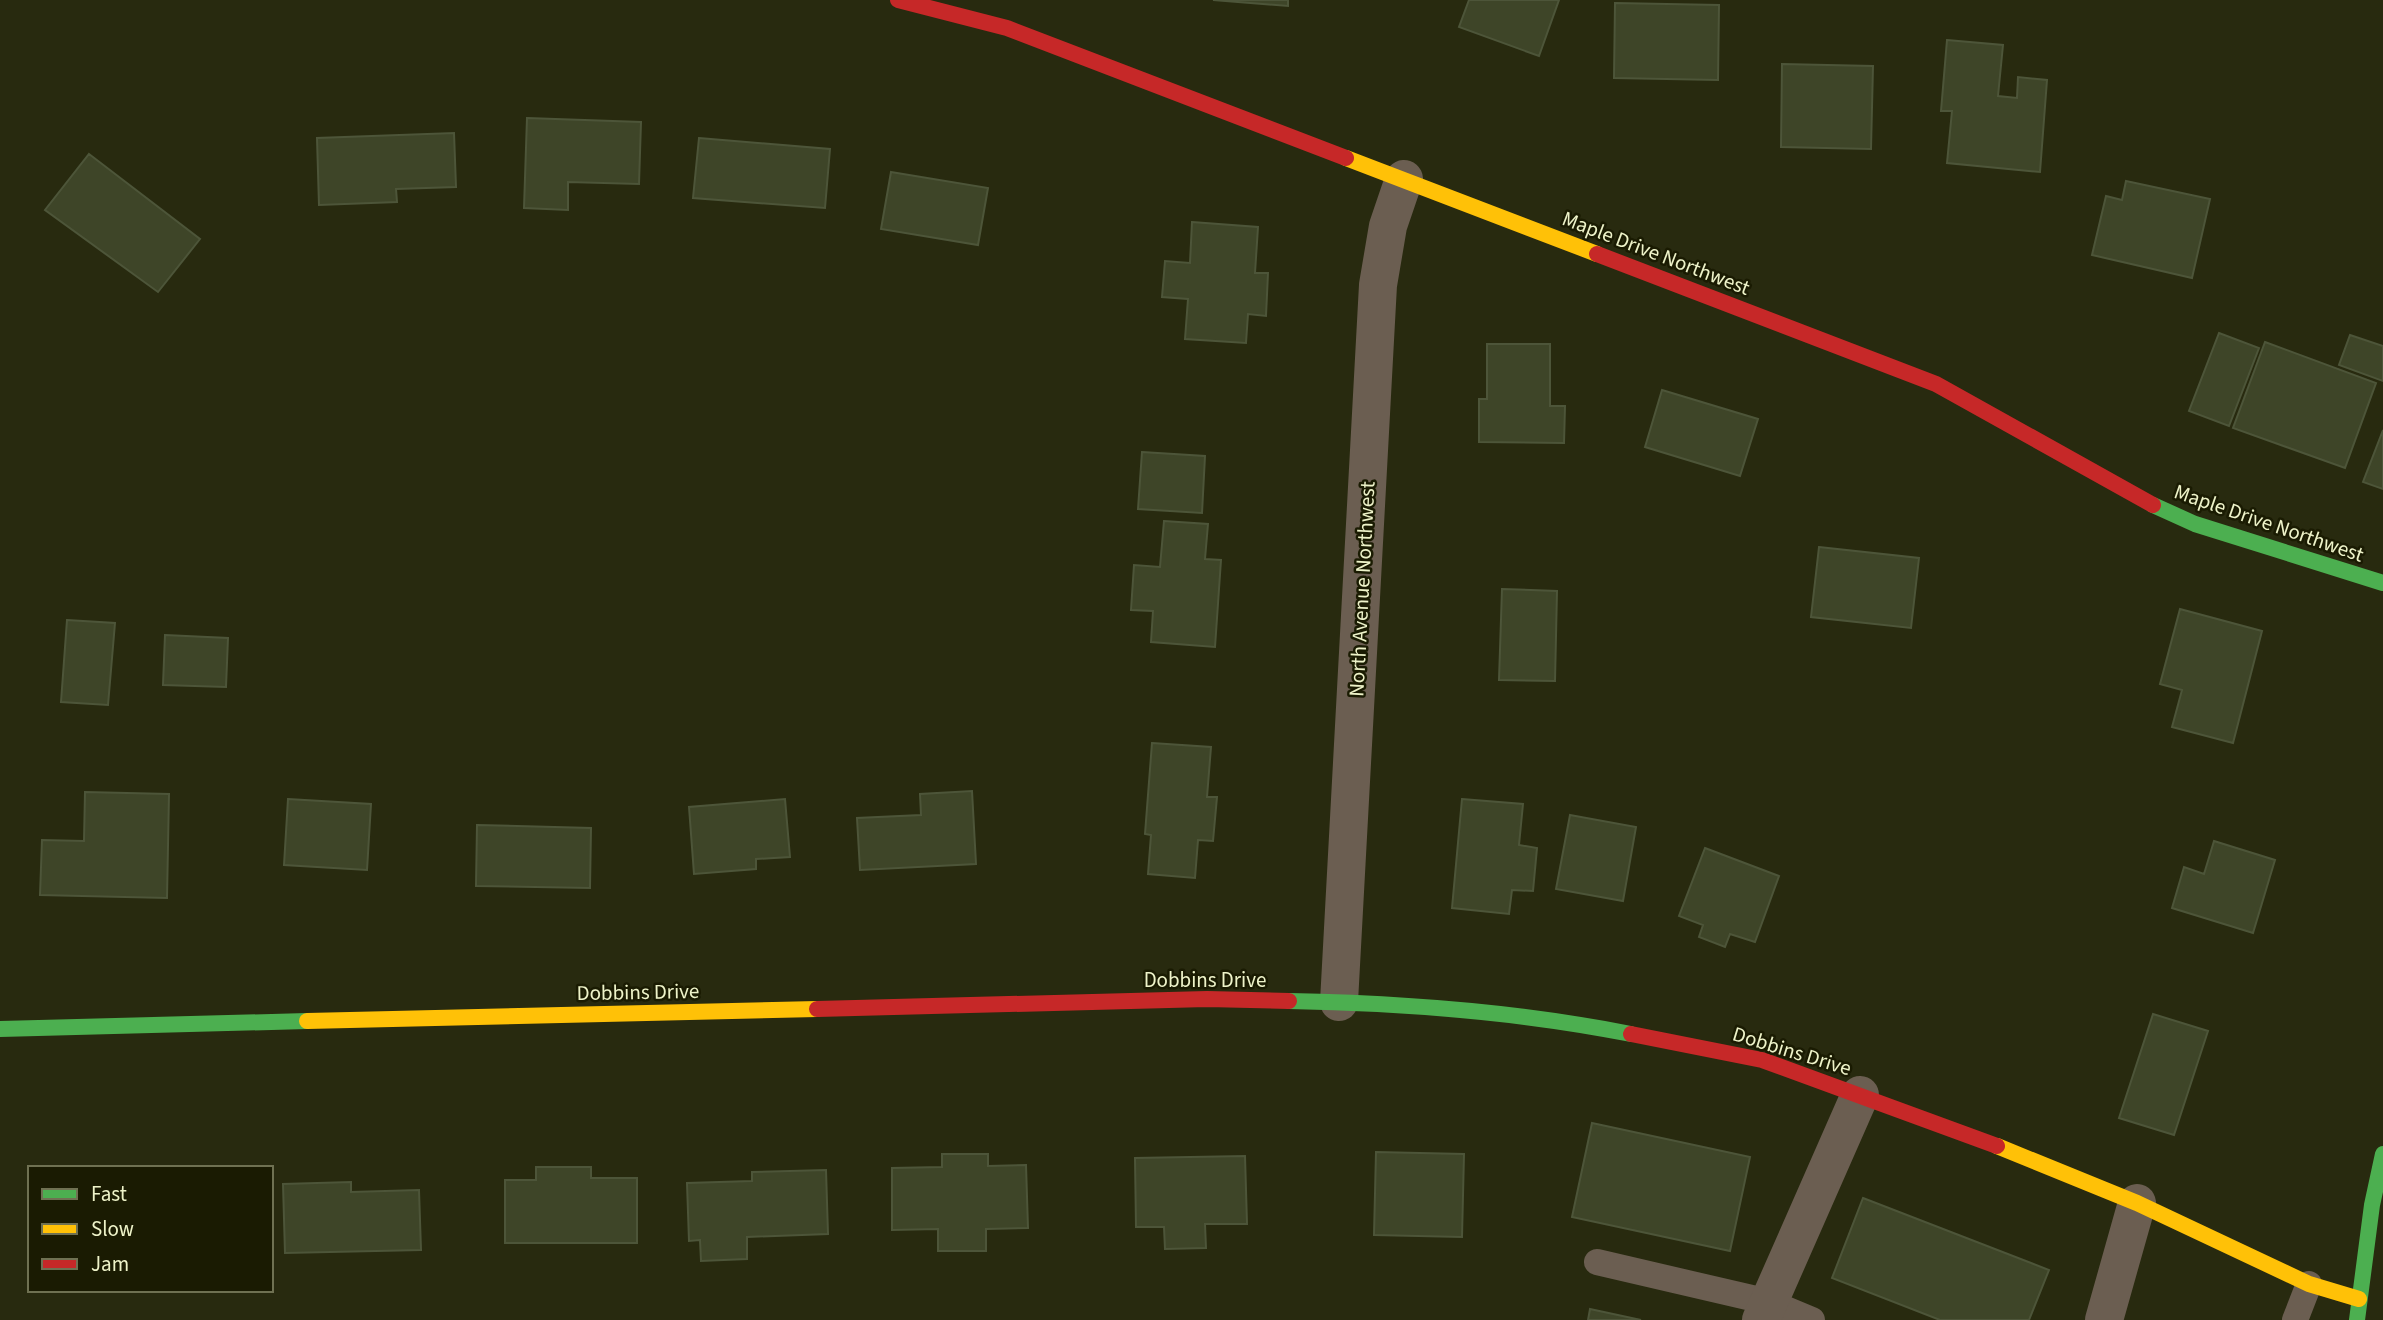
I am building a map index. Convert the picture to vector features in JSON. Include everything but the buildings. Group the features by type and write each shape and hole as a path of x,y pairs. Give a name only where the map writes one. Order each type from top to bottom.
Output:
{"street":[{"name":"Maple Drive Northwest","path":"898,0 1007,28 1936,384 2153,505 2195,524 2383,583"},
{"name":"North Avenue Northwest","path":"1339,1002 1378,285 1388,226 1404,179"},
{"name":"Dobbins Drive","path":"0,1029 1207,999 1339,1002 1563,1021 1665,1038 1762,1060 1954,1129 2137,1203 2309,1284 2359,1299"},
{"path":"1765,1311 1860,1095"},
{"path":"2357,1320 2383,1154"},
{"path":"2104,1320 2137,1203"}],"lane":[{"path":"1597,1262 1765,1311 1812,1320"},
{"path":"2295,1320 2309,1284"}],"traffic: fast":[{"path":"2153,505 2195,524 2383,583"},
{"path":"1289,1001 1461,1010 1547,1020 1631,1034"},
{"path":"0,1029 307,1021"},
{"path":"2357,1320 2372,1205 2383,1154"}],"traffic: slow":[{"path":"1346,158 1597,254"},
{"path":"307,1021 817,1009"},
{"path":"1997,1146 2137,1203 2309,1284 2359,1299"}],"traffic: jam":[{"path":"898,0 1007,28 1346,158"},
{"path":"1597,254 1936,384 2153,505"},
{"path":"817,1009 1207,999 1289,1001"},
{"path":"1631,1034 1762,1060 1997,1146"}]}
